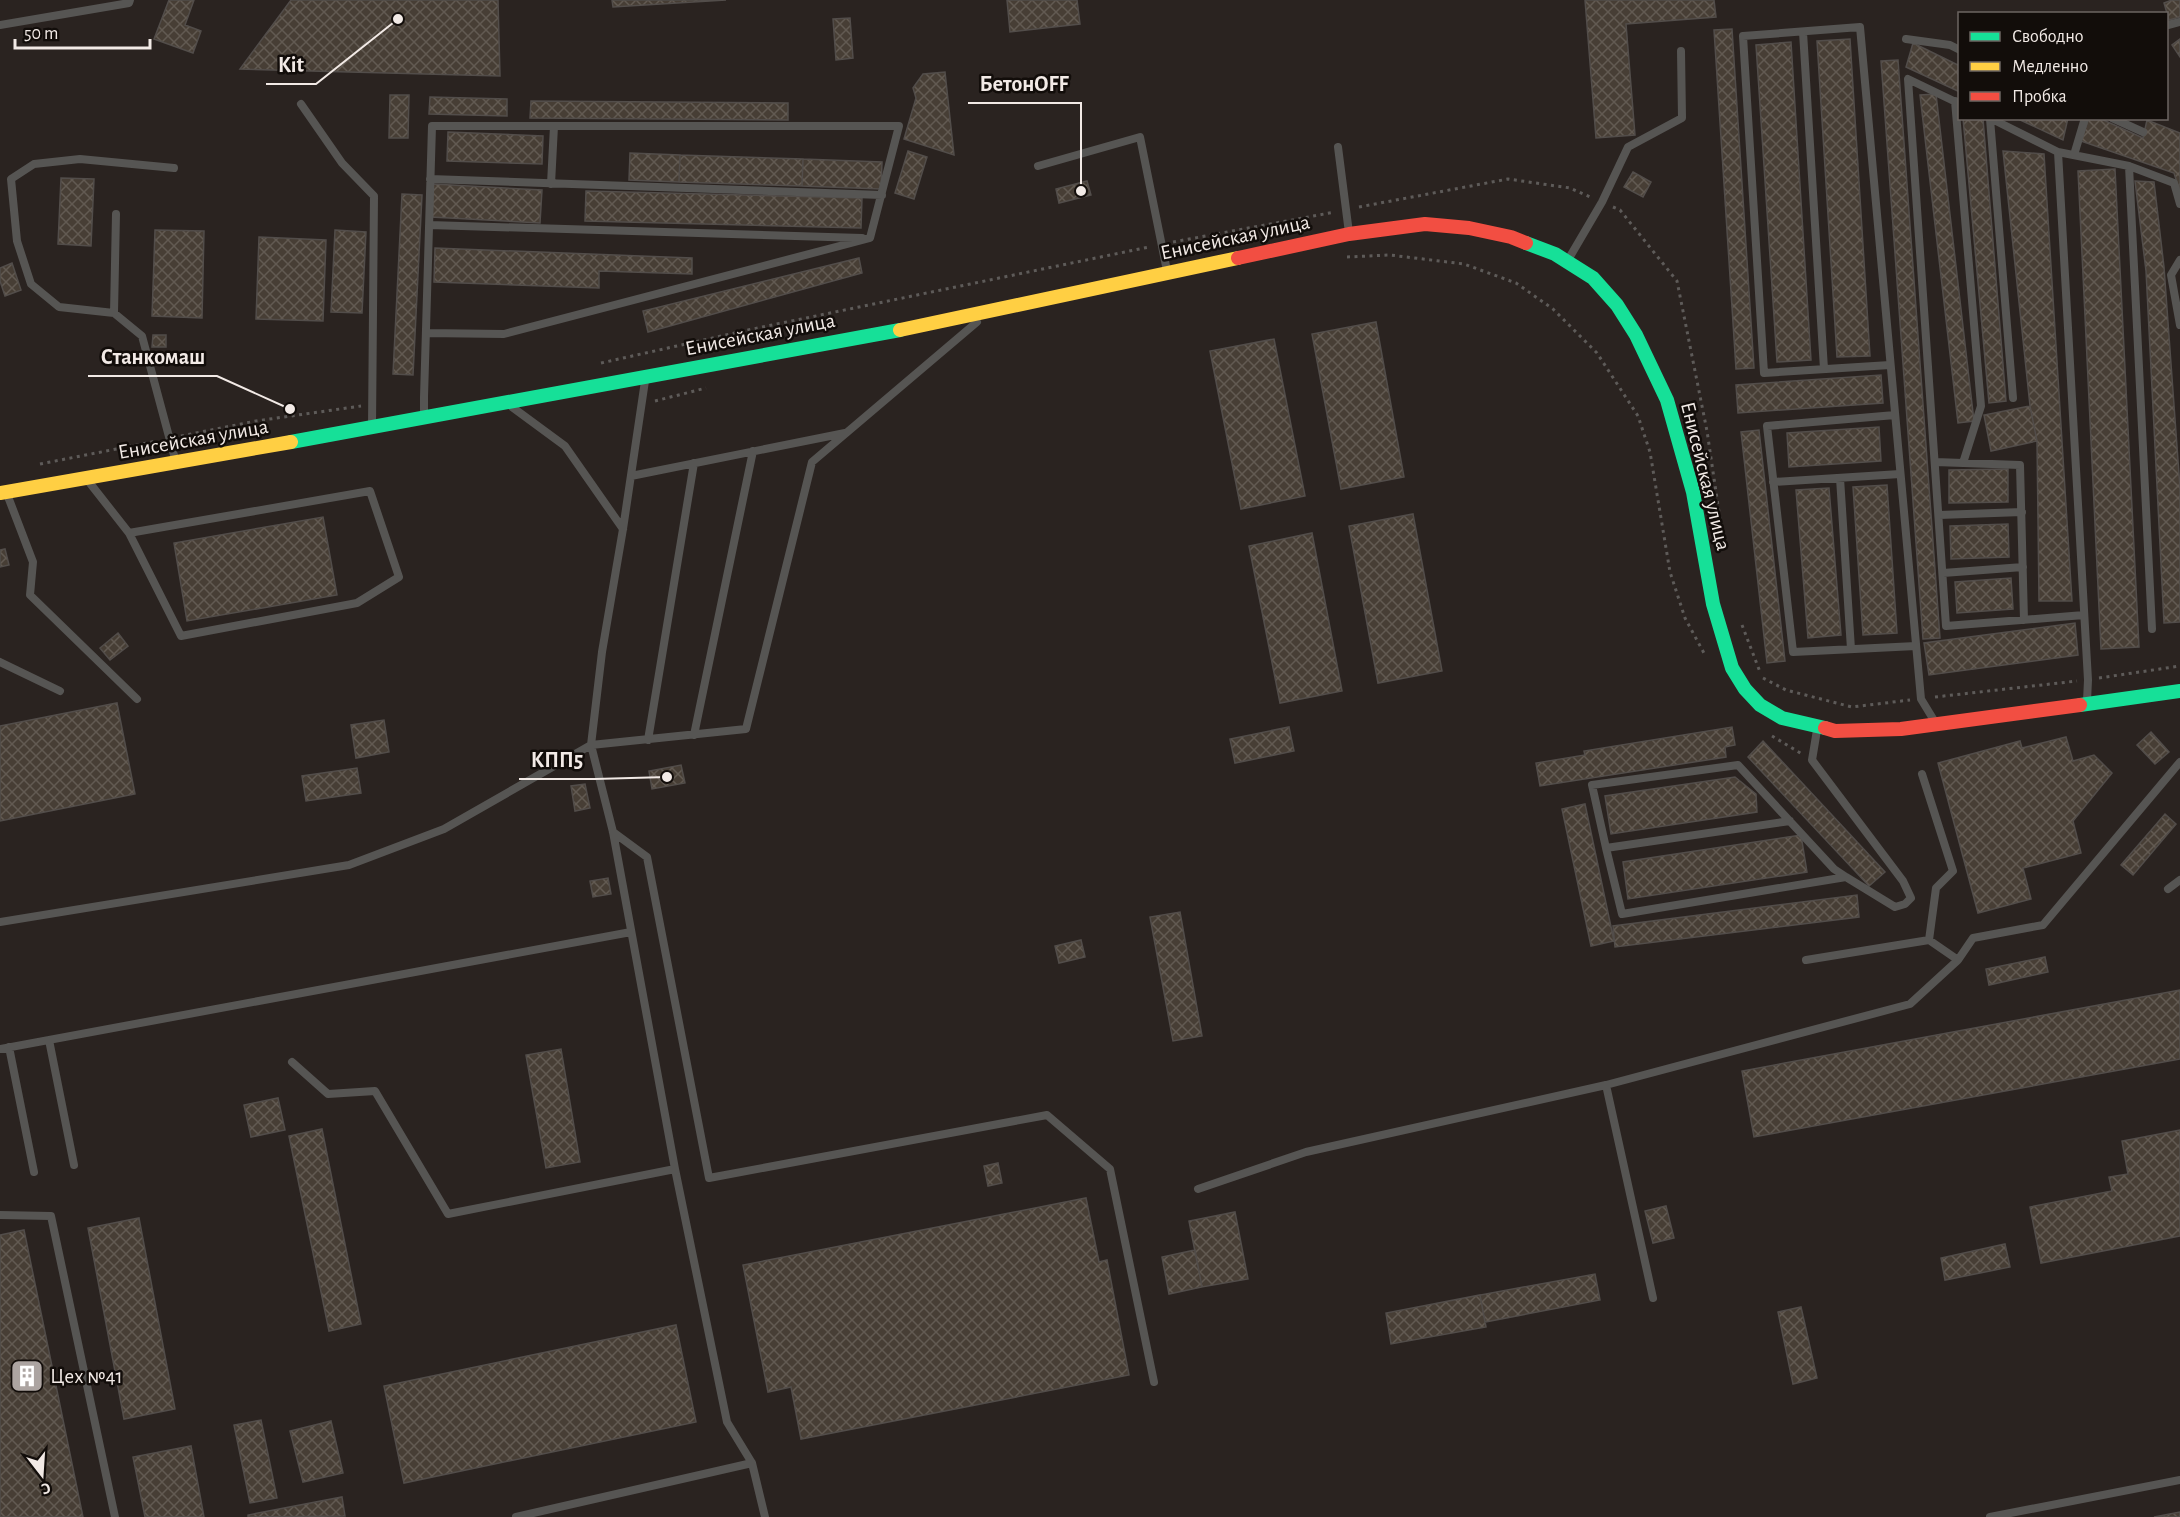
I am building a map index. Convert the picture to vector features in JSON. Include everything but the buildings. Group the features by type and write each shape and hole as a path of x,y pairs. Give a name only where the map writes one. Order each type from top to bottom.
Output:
{"street":[{"name":"Енисейская улица","path":"3,493 372,428 989,311 1349,234 1425,224 1469,228 1511,237 1567,261 1593,278 1617,304 1636,335 1667,400 1693,492 1713,604 1732,668 1738,680 1760,705 1782,718 1817,728 1835,731 1901,729 2180,691"}],"lane":[{"path":"0,25 129,3 130,0"},
{"path":"2168,25 2180,22"},
{"path":"1890,365 1764,373 1743,36 1860,27 1920,699 1936,723"},
{"path":"1803,32 1824,369"},
{"path":"1906,39 1950,45 1958,49"},
{"path":"1567,261 1602,202 1628,147 1682,118 1681,51"},
{"path":"1957,103 1908,79 1946,626 2084,615"},
{"path":"301,104 342,163 374,196 372,428"},
{"path":"1958,120 1981,406 1963,463"},
{"path":"1990,120 2013,398"},
{"path":"1992,120 2058,152 2129,166 2174,183 2180,204"},
{"path":"2074,155 2084,120"},
{"path":"2116,120 2143,132"},
{"path":"424,418 432,126 899,126 870,238"},
{"path":"551,184 554,126"},
{"path":"1038,166 1140,137 1167,273"},
{"path":"1338,147 1349,234"},
{"path":"2058,152 2088,680 2087,703"},
{"path":"174,168 80,159 34,164 10,179 17,241 31,284 59,307 114,313 142,336 176,463"},
{"path":"2129,166 2152,629"},
{"path":"430,180 882,195"},
{"path":"114,313 116,214"},
{"path":"429,225 870,238"},
{"path":"426,333 504,334 870,238"},
{"path":"2180,260 2171,275 2180,325"},
{"path":"0,922 348,865 444,829 591,745 746,729 812,462 989,311"},
{"path":"645,377 602,652 591,745 613,832 675,1169 727,1422 752,1464 765,1517"},
{"path":"506,403 565,446 623,529"},
{"path":"1895,415 1767,426 1793,652 1916,646"},
{"path":"631,476 847,433"},
{"path":"694,735 753,451"},
{"path":"1935,462 2020,465 2024,620"},
{"path":"648,740 694,463"},
{"path":"1773,482 1900,474"},
{"path":"1840,478 1851,649"},
{"path":"87,479 129,533 181,636 357,603 399,577 370,491 129,533"},
{"path":"3,493 33,562 30,595 137,699"},
{"path":"1939,515 2022,512"},
{"path":"1943,573 2023,567"},
{"path":"0,662 60,690"},
{"path":"1817,728 1812,760 1903,881 1911,898 1905,904 1895,907 1834,869 1738,765 1592,785 1622,914 1846,877"},
{"path":"1198,1189 1306,1152 1606,1085 1910,1004 1958,960 1973,938 2043,925 2180,762"},
{"path":"1922,774 1953,871 1936,888 1929,940"},
{"path":"1606,848 1790,821"},
{"path":"613,832 647,857 709,1178 1047,1115 1110,1169 1154,1382"},
{"path":"2168,889 2180,880"},
{"path":"0,1049 631,932"},
{"path":"1806,960 1929,940 1958,960"},
{"path":"49,1040 74,1166"},
{"path":"9,1047 34,1172"},
{"path":"292,1062 328,1094 375,1091 448,1214 675,1169"},
{"path":"1606,1085 1653,1298"},
{"path":"0,1215 51,1216 115,1517"},
{"path":"516,1517 752,1464"},
{"path":"1990,1517 2180,1480"}],"path":[{"path":"596,364 1161,244 1508,179 1570,188 1620,210 1677,281 1707,431 1720,521"},
{"path":"1338,257 1390,255 1464,264 1516,283 1553,309 1597,353 1638,416 1650,452 1670,572 1685,618 1706,656"},
{"path":"641,405 710,387"},
{"path":"34,465 256,421 374,404"},
{"path":"1741,622 1762,677 1786,690 1852,707 2088,680 2180,666"},
{"path":"1768,732 1775,740 1812,760"}],"traffic: fast":[{"path":"1526,243 1555,254 1593,278 1617,305 1636,335 1667,400 1693,492 1713,604 1732,668 1745,689 1760,705 1782,718 1825,728"},
{"path":"291,442 900,330"},
{"path":"2080,705 2180,691"}],"traffic: slow":[{"path":"900,330 1238,258"},
{"path":"0,493 291,442"}],"traffic: jam":[{"path":"1238,258 1349,234 1425,224 1469,228 1511,237 1526,243"},
{"path":"1825,728 1835,731 1901,729 2080,705"}],"place":[{"name":"Kit","path":"398,19"},
{"name":"БетонOFF","path":"1081,191"},
{"name":"Станкомаш","path":"290,409"},
{"name":"КПП5","path":"667,777"},
{"name":"Цех №41","path":"27,1376"}]}
